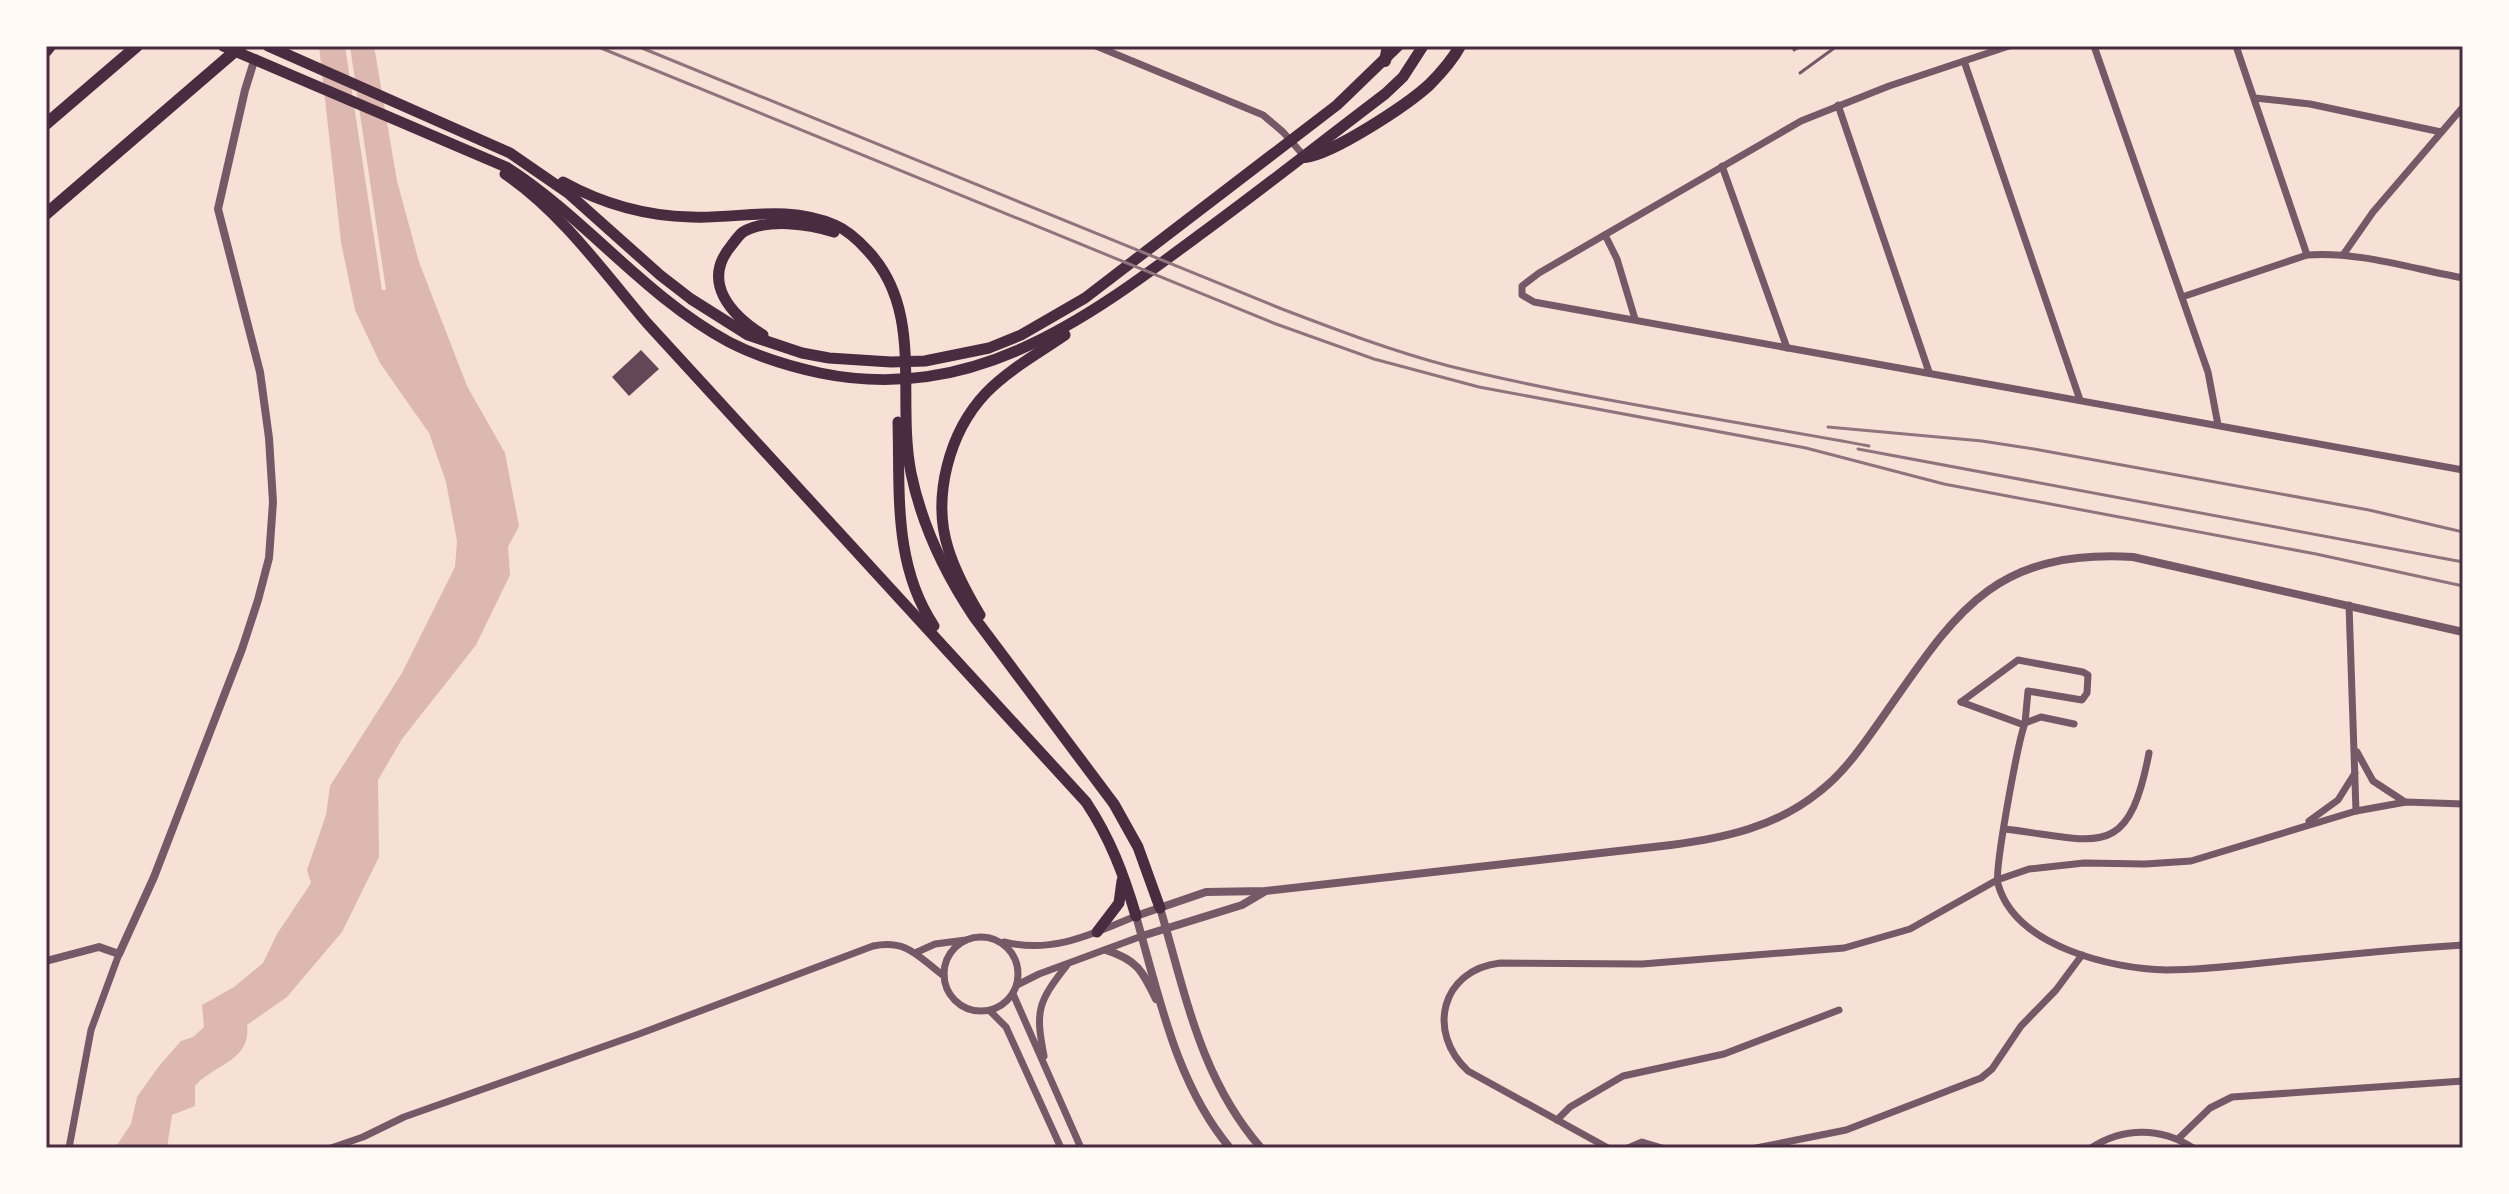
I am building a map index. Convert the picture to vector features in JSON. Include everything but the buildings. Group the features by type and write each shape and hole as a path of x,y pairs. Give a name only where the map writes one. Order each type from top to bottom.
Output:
{"highway":[{"path":"46,51 50,46"},
{"path":"46,124 137,46"},
{"path":"46,214 241,46"},
{"path":"1305,157 1317,155 1343,142 1411,98 1443,71 1460,46"},
{"path":"1385,61 1394,47"}],"main road":[{"path":"223,46 440,141 507,176 555,217 647,323 1086,802 1104,830 1122,870 1136,916"},
{"path":"440,141 472,151 538,187 661,295 726,340 781,363 836,376 862,380 922,377 955,373 1001,359 1067,327 1152,270 1385,94 1403,77 1423,46"},
{"path":"272,48 510,153 589,196 652,215 693,218 779,212 810,217 837,226 861,243 881,265 901,310 900,515 907,568 924,611 952,653"},
{"path":"510,153 568,193 691,299 740,331 779,346 829,358 891,362 955,356 1021,335 1085,298 1292,141 1385,61"},
{"path":"779,346 734,313 722,295 718,276 722,257 743,233 774,225 824,229 847,240 879,273 900,333"},
{"path":"1022,678 978,611 948,547 943,519 946,471 969,414 995,385 1104,309 1152,270"},
{"path":"902,432 917,501 942,564 974,617 1114,804 1138,847 1160,908"},
{"path":"1097,932 1119,903 1123,888 1122,870"}],"street":[{"path":"1096,46 1263,115 1305,157"},
{"path":"2009,46 1838,105 1782,131 1528,280 1522,286 1521,293 1524,298 1534,302 2463,470"},
{"path":"2094,46 2208,372 2218,425"},
{"path":"2236,46 2307,255"},
{"path":"69,1148 91,1030 242,649 269,558 273,502 262,385 218,209 255,58"},
{"path":"1964,61 2080,400"},
{"path":"2255,98 2310,104 2441,132"},
{"path":"1838,105 1929,372"},
{"path":"2343,255 2373,212 2463,107"},
{"path":"1722,166 1787,348"},
{"path":"1605,235 1617,259 1635,319"},
{"path":"2182,297 2307,255 2343,255 2463,278"},
{"path":"998,941 1038,947 1069,943 1206,892 1265,891 1671,845 1717,839 1758,827 1797,808 1834,780 1962,610 2006,578 2045,564 2100,556 2133,557 2463,632"},
{"path":"2349,605 2356,811"},
{"path":"2074,724 2041,717 2025,724 1961,702 2018,660 2088,675 2087,693 2082,700 2027,692 2025,724 1997,880 2007,902 2027,926 2042,937 2082,955 2140,968 2166,970 2463,945"},
{"path":"2355,746 2373,781 2406,802"},
{"path":"2005,829 2089,839 2111,834 2126,822 2137,804 2149,753"},
{"path":"2304,824 2338,800 2356,770"},
{"path":"1608,1148 1468,1071 1449,1049 1444,1020 1446,1007 1459,983 1473,970 1500,963 1642,964 1844,948 1910,929 1997,880 2029,869 2052,865 2191,861 2304,824 2356,811 2406,802 2463,804"},
{"path":"1017,985 1142,936 1242,905 1265,891"},
{"path":"1160,908 1194,1031 1205,1058 1220,1091 1261,1148"},
{"path":"1136,916 1169,1025 1195,1096 1214,1129 1230,1148"},
{"path":"915,953 935,944 988,937 1007,947 1017,964 1017,985 1013,994 990,1011 973,1011 958,1003 946,987 944,976 949,954 966,940"},
{"path":"331,1148 404,1117 639,1034 873,946 895,943 915,953 944,976"},
{"path":"46,961 99,947 119,954"},
{"path":"1106,950 1130,960 1144,973 1169,1025"},
{"path":"1756,1148 1846,1130 1981,1078 1992,1069 2021,1026 2056,990 2082,955"},
{"path":"1047,1071 1038,1019 1047,992 1068,964"},
{"path":"1013,994 1081,1148"},
{"path":"1557,1120 1570,1107 1627,1075 1717,1056 1839,1010"},
{"path":"990,1011 1006,1027 1061,1148"},
{"path":"2178,1139 2210,1108 2232,1097 2463,1081"},
{"path":"2091,1148 2131,1132 2163,1134 2193,1148"},
{"path":"1628,1148 1642,1142 1662,1148"}],"lane":[{"path":"1794,50 1801,46"},
{"path":"1800,73 1837,46"}],"shaded area":[{"path":"319,46 345,46 382,290 386,290 350,46 374,46 397,181 419,262 467,386 505,453 519,526 508,547 510,575 476,645 402,739 378,780 379,857 342,932 287,997 247,1025 247,1037 237,1055 195,1086 195,1106 172,1115 167,1148 115,1148 131,1124 137,1097 159,1066 181,1041 193,1037 204,1027 202,1005 234,987 263,963 277,934 311,883 307,870 326,815 330,786 402,673 455,567 457,541 446,482 429,433 380,363 355,310 341,242"}],"railway":[{"path":"596,46 1276,324 1374,359 1479,387 1806,448 1944,484 2316,554 2463,586"},
{"path":"637,46 1282,309 1386,347 1449,366 1553,389 1869,446"},
{"path":"1828,427 1982,441 2034,449 2369,510 2463,532"},
{"path":"1858,449 2463,562"}]}
